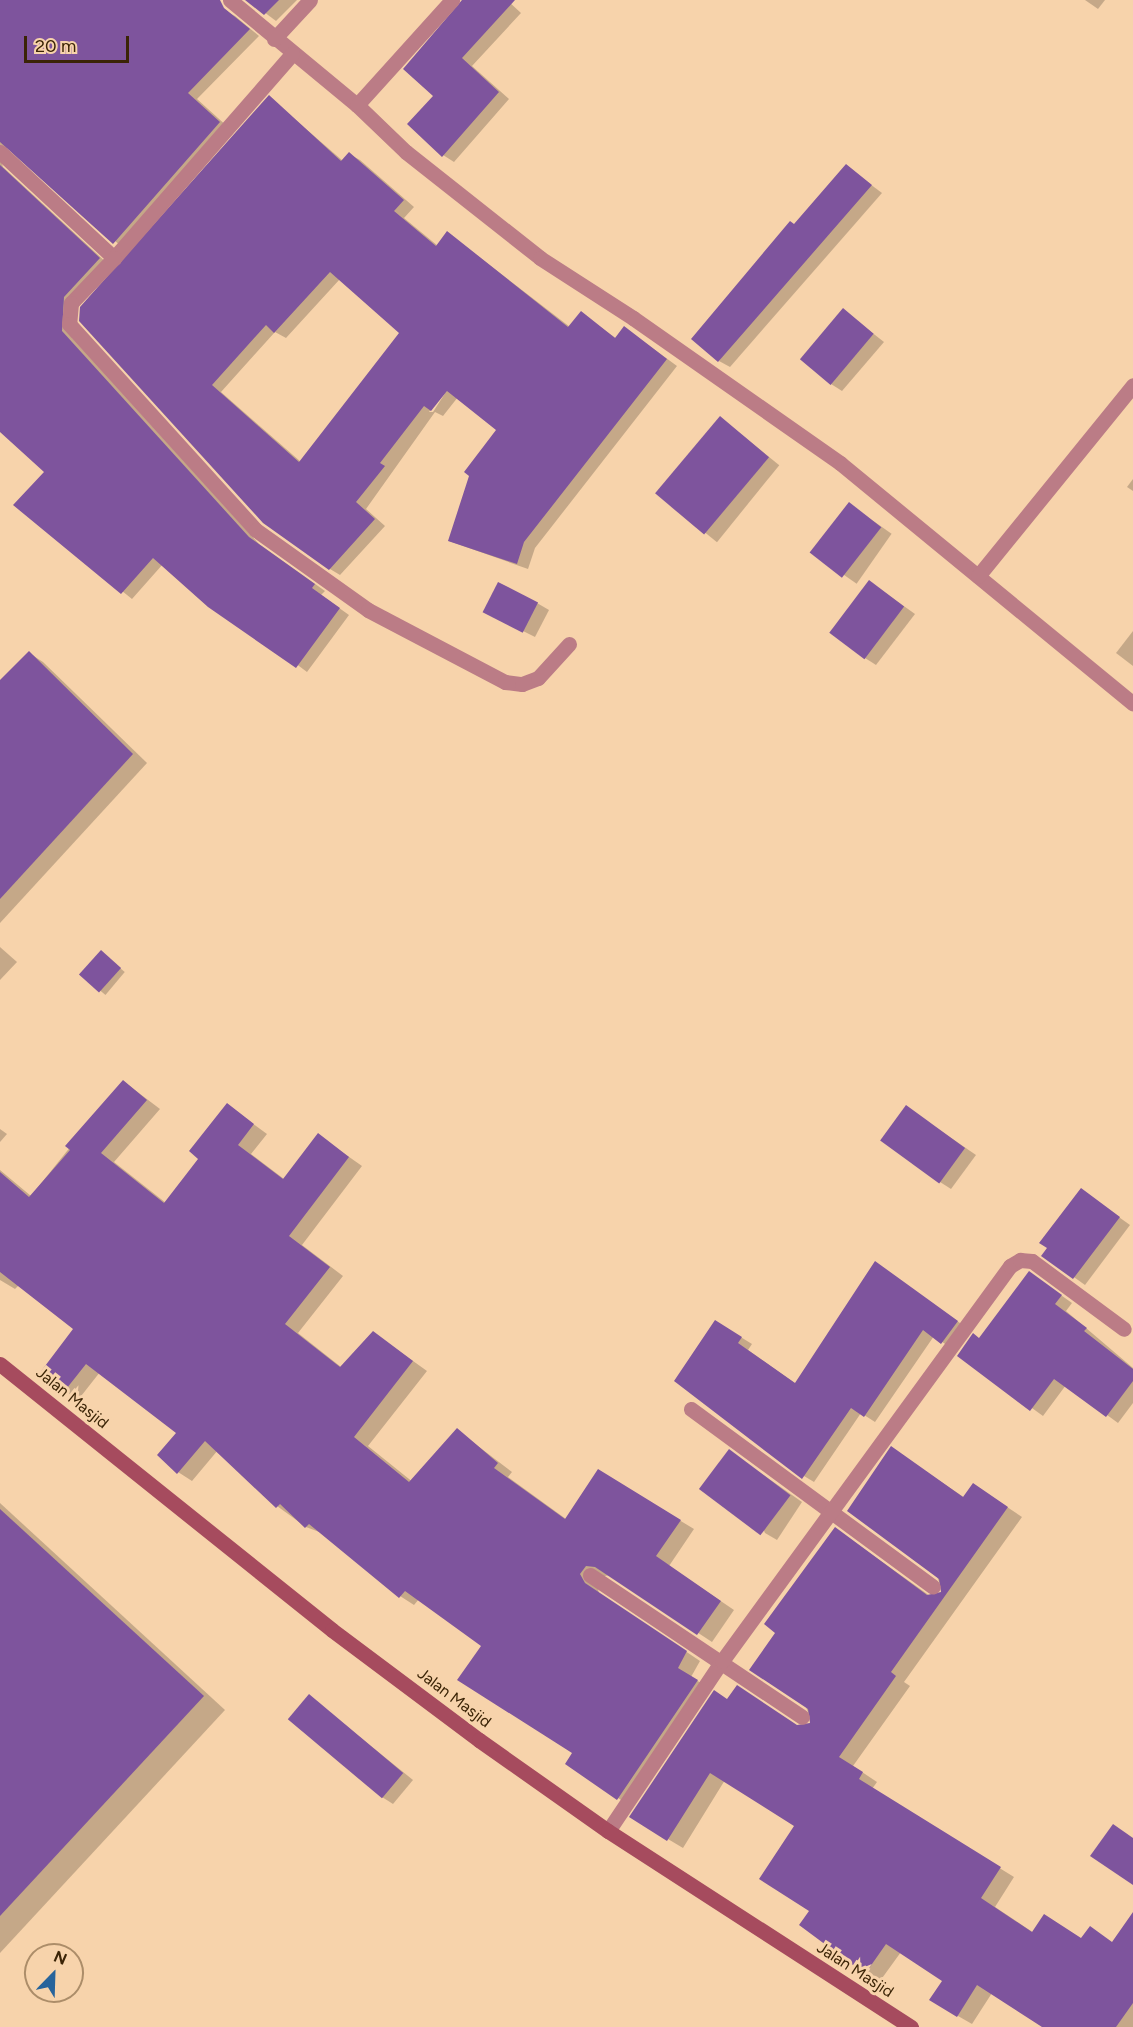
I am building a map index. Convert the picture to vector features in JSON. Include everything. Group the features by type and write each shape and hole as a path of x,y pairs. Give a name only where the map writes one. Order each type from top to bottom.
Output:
{"street":[{"path":"230,0 292,54 357,105 406,152 540,258 633,318 840,463 1133,704"},
{"path":"274,39 310,0"},
{"path":"357,105 452,0"},
{"path":"292,54 114,258 71,303 69,324 255,530 368,610 505,681 522,684 538,678 569,644"},
{"path":"0,152 114,258"},
{"path":"978,576 1133,385"},
{"path":"608,1831 722,1661 1010,1266 1020,1260 1032,1261 1124,1329"},
{"name":"Jalan Masjid","path":"0,1364 332,1630 608,1831 911,2027"},
{"path":"691,1409 828,1513 933,1587"},
{"path":"590,1575 722,1661 802,1717"}],"building":[{"path":"0,0 220,0 224,8 250,29 188,93 220,122 113,244 0,142"},
{"path":"245,0 279,0 264,15"},
{"path":"462,0 515,0 462,58 499,92 442,157 407,124 433,96 403,69"},
{"path":"269,95 341,161 349,152 404,200 394,211 436,246 447,231 568,327 581,311 615,338 624,326 667,359 524,542 517,564 448,541 469,476 464,472 496,430 447,391 431,411 424,406 380,463 385,466 356,502 375,519 329,570 263,523 79,321 80,307","holes":["330,272 399,333 299,462 212,385 266,325 274,333"]},
{"path":"846,164 872,185 718,362 691,339 790,221 794,224"},
{"path":"0,165 100,258 64,297 62,331 249,537 315,584 312,588 340,608 296,668 208,607 153,558 121,594 13,505 44,472 0,432"},
{"path":"843,308 874,334 831,385 800,359"},
{"path":"720,416 769,457 704,535 655,493"},
{"path":"849,502 881,527 842,578 810,552"},
{"path":"869,580 904,606 864,659 829,633"},
{"path":"498,582 538,602 523,633 483,612"},
{"path":"29,651 133,754 0,899 0,680"},
{"path":"101,950 121,968 99,993 79,975"},
{"path":"123,1080 147,1100 101,1153 164,1203 198,1159 189,1151 227,1103 254,1124 238,1145 283,1179 318,1133 349,1157 289,1236 330,1267 285,1324 340,1367 373,1331 413,1361 354,1437 409,1482 457,1428 498,1463 494,1468 565,1519 598,1469 681,1520 656,1556 721,1601 697,1635 595,1567 586,1566 580,1574 585,1583 687,1651 678,1668 698,1680 617,1800 565,1764 572,1753 457,1680 481,1646 405,1591 399,1598 309,1524 305,1528 280,1504 276,1508 205,1441 177,1474 157,1455 176,1433 86,1364 63,1393 39,1374 73,1329 0,1272 0,1172 29,1197 70,1150 65,1146"},
{"path":"906,1105 965,1148 939,1184 880,1141"},
{"path":"1081,1188 1120,1217 1073,1279 1041,1256 1047,1248 1039,1243"},
{"path":"875,1261 958,1321 941,1344 923,1330 864,1417 851,1408 802,1479 674,1381 715,1320 742,1337 738,1343 795,1383"},
{"path":"1029,1271 1062,1295 1055,1304 1087,1328 1084,1331 1133,1369 1133,1381 1106,1417 1054,1379 1030,1411 957,1356 973,1333 979,1338"},
{"path":"891,1446 963,1497 973,1483 1008,1507 891,1672 896,1676 839,1757 863,1772 859,1779 1001,1867 981,1898 1032,1932 1044,1914 1081,1938 1090,1926 1112,1942 1133,1912 1133,2003 1116,2027 1042,2027 977,1985 957,2017 929,2000 942,1981 886,1944 865,1974 799,1925 809,1911 759,1879 794,1826 710,1773 667,1841 629,1817 714,1690 727,1699 737,1685 797,1725 810,1723 808,1709 749,1670 775,1633 764,1624 835,1527 927,1595 941,1592 939,1579 847,1511"},
{"path":"729,1449 790,1495 760,1535 699,1489"},
{"path":"0,1509 204,1696 0,1916"},
{"path":"309,1694 403,1773 382,1798 288,1719"},
{"path":"1113,1824 1133,1838 1133,1885 1090,1856"}]}
